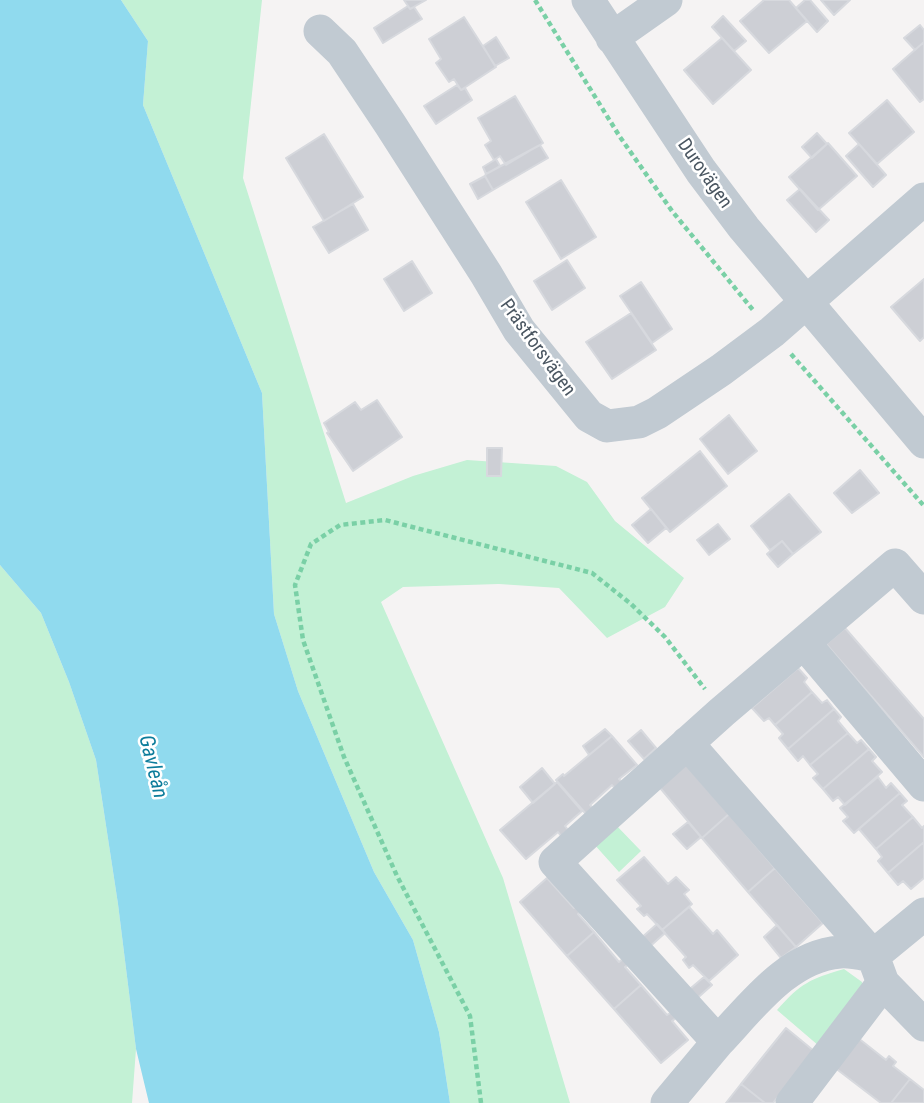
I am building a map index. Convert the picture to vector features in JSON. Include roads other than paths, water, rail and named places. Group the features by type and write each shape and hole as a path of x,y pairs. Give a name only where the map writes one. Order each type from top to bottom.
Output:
{"street":[{"name":"Durovägen","path":"588,0 701,171 744,228 804,303 924,442"},
{"path":"612,38 666,0"},
{"name":"Prästforsvägen","path":"320,31 342,52 376,103 519,330 589,416 607,426 639,422 657,413 772,332 804,303"},
{"path":"804,303 924,199"},
{"path":"718,1042 555,862 722,712 895,565 924,598"},
{"path":"804,643 924,785"},
{"path":"687,743 924,1025"},
{"path":"792,1103 878,970 924,914"},
{"path":"667,1103 718,1042 790,970 813,958 838,952 878,970"}],"water":[{"name":"Gavleån","path":"0,0 121,0 148,41 143,105 262,393 274,614 298,691 374,872 413,940 439,1032 450,1103 149,1103 136,1049 96,760 41,613 0,565"}]}
